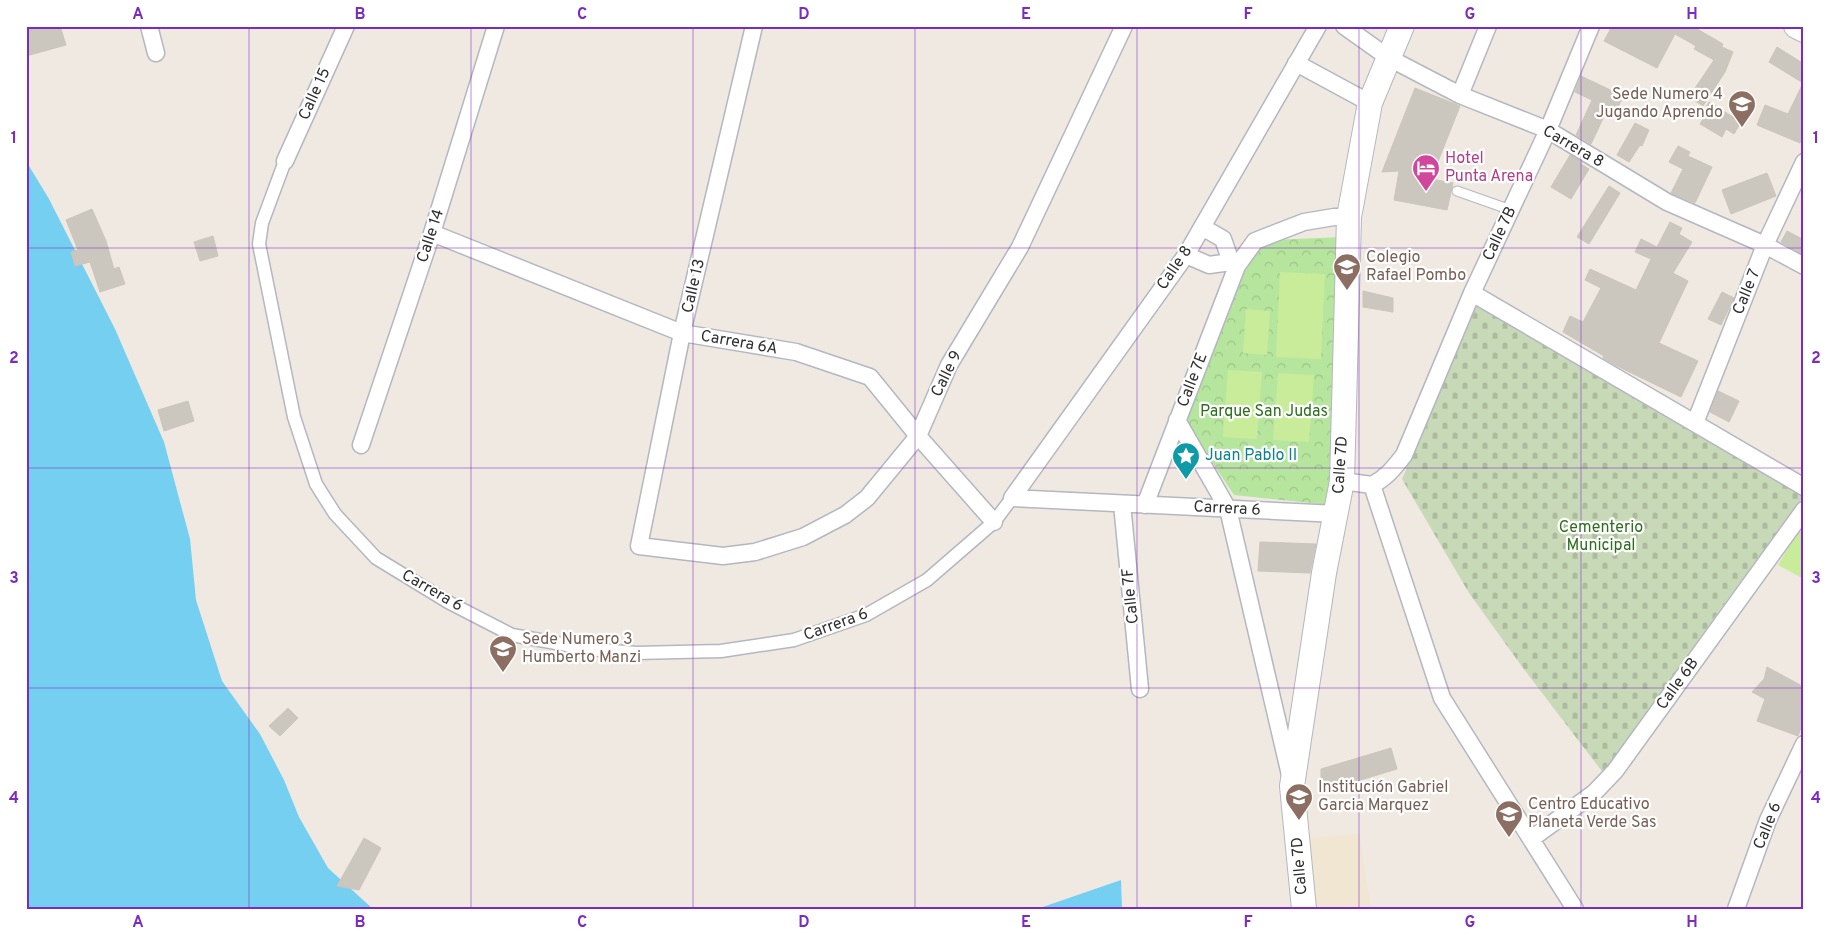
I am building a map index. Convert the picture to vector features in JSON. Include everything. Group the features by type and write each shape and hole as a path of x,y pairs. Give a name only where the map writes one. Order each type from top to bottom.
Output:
{"main road":[{"name":"Calle 7D","path":"1304,909 1292,786 1324,573 1342,482 1349,217 1370,103 1402,26"},
{"path":"1796,26 1804,30"}],"street":[{"path":"149,26 156,54"},
{"name":"Calle 15","path":"285,161 346,26"},
{"name":"Calle 14","path":"361,445 432,232 496,26"},
{"name":"Calle 13","path":"639,546 682,333 754,26"},
{"name":"Calle 9","path":"639,546 723,556 755,552 803,537 845,515 867,498 918,436 949,365 1020,248 1124,26"},
{"name":"Calle 8","path":"1012,498 1186,255 1318,26"},
{"name":"Carrera 8","path":"1344,26 1389,58 1460,95 1548,130 1667,202 1765,246 1804,266"},
{"path":"1460,95 1488,26"},
{"name":"Calle 7B","path":"1372,486 1393,470 1404,455 1472,293 1548,130 1591,26"},
{"path":"1296,63 1370,103"},
{"name":"Carrera 6","path":"285,161 262,223 259,244 294,417 316,484 335,514 376,558 448,602 512,635 589,649 636,653 721,650 794,640 866,615 927,580 994,522 1012,498 1337,514"},
{"name":"Calle 7","path":"1695,423 1765,246 1804,162"},
{"name":"Calle 7E","path":"1292,786 1228,509 1178,420 1234,264 1255,242 1304,222 1349,217"},
{"path":"1186,255 1209,265 1234,264 1223,239 1202,227"},
{"name":"Carrera 6A","path":"432,232 682,333 796,352 870,376 918,436 994,522"},
{"path":"1472,293 1804,487"},
{"path":"1145,504 1178,420"},
{"path":"1342,482 1372,486 1442,698 1575,909"},
{"name":"Calle 7F","path":"1122,504 1140,689"},
{"name":"Calle 6B","path":"1531,838 1594,793 1615,771 1804,510"},
{"name":"Calle 6","path":"1736,909 1768,820 1804,744"}],"lane":[{"path":"1457,191 1511,210"}],"shaded area":[{"path":"1359,834 1371,909 1316,909 1309,838"}],"green space":[{"name":"Parque San Judas","path":"1342,237 1330,505 1234,495 1186,423 1235,290 1259,246 1273,240"},
{"path":"1280,272 1325,274 1321,359 1276,357"},
{"name":"Cementerio Municipal","path":"1477,305 1804,494 1604,774 1523,668 1469,593 1402,479"},
{"path":"1246,309 1270,311 1267,355 1243,353"},
{"path":"1228,370 1262,372 1257,439 1223,437"},
{"path":"1278,373 1314,375 1309,442 1273,440"},
{"path":"1804,521 1804,579 1778,565"}],"water":[{"path":"26,161 49,199 115,329 164,442 190,539 196,600 222,681 260,734 284,780 299,817 328,868 373,909 26,909"},
{"path":"1121,880 1122,909 1037,909"}],"building":[{"path":"38,26 60,26 66,45 26,56 26,30"},
{"path":"1612,26 1692,26 1723,44 1722,47 1733,52 1725,72 1703,106 1689,97 1714,60 1694,49 1696,46 1675,34 1657,68 1604,41"},
{"path":"1777,47 1804,64 1804,134 1800,143 1757,125 1765,105 1788,114 1803,83 1769,62"},
{"path":"1581,76 1623,96 1616,112 1608,108 1591,144 1576,135 1592,100 1575,92"},
{"path":"1415,88 1460,106 1431,179 1453,183 1447,210 1394,200 1399,171 1382,172"},
{"path":"1709,102 1741,122 1734,134 1726,129 1722,137 1700,124 1703,119 1700,117"},
{"path":"1635,123 1649,130 1642,146 1640,145 1629,162 1617,155"},
{"path":"1678,146 1690,152 1688,156 1712,167 1695,203 1671,193 1683,169 1669,162"},
{"path":"1570,155 1589,169 1571,199 1551,187"},
{"path":"1767,173 1776,196 1731,214 1722,190"},
{"path":"1609,186 1620,193 1589,244 1577,237"},
{"path":"92,209 106,241 114,269 119,267 125,284 100,292 90,262 75,266 71,252 78,250 66,220"},
{"path":"1670,222 1682,228 1679,234 1692,242 1673,273 1688,281 1659,343 1698,361 1681,397 1617,366 1603,358 1604,356 1563,332 1570,316 1583,322 1601,288 1585,280 1590,269 1636,290 1651,259 1635,252 1641,239 1657,247"},
{"path":"1787,231 1804,240 1804,255 1781,242"},
{"path":"213,236 218,256 200,261 194,242"},
{"path":"1363,291 1393,298 1393,312 1363,307"},
{"path":"1722,292 1734,298 1721,325 1708,319"},
{"path":"1718,391 1739,401 1729,422 1710,412"},
{"path":"188,401 194,421 164,431 158,410"},
{"path":"1260,542 1316,544 1310,573 1258,571"},
{"path":"1767,667 1804,687 1804,719 1798,736 1757,721 1765,699 1752,692 1764,679"},
{"path":"288,708 298,718 280,736 269,726"},
{"path":"1391,748 1397,769 1321,792 1321,769"},
{"path":"364,838 381,848 359,890 337,886"}],"place":[{"name":"Sede Numero 4 Jugando Aprendo","path":"1742,128"},
{"name":"Hotel Punta Arena","path":"1426,192"},
{"name":"Colegio Rafael Pombo","path":"1347,291"},
{"name":"Juan Pablo II","path":"1186,480"},
{"name":"Sede Numero 3 Humberto Manzi","path":"503,673"},
{"name":"Institución Gabriel Garcia Marquez","path":"1299,821"},
{"name":"Centro Educativo Planeta Verde Sas","path":"1509,838"}]}
